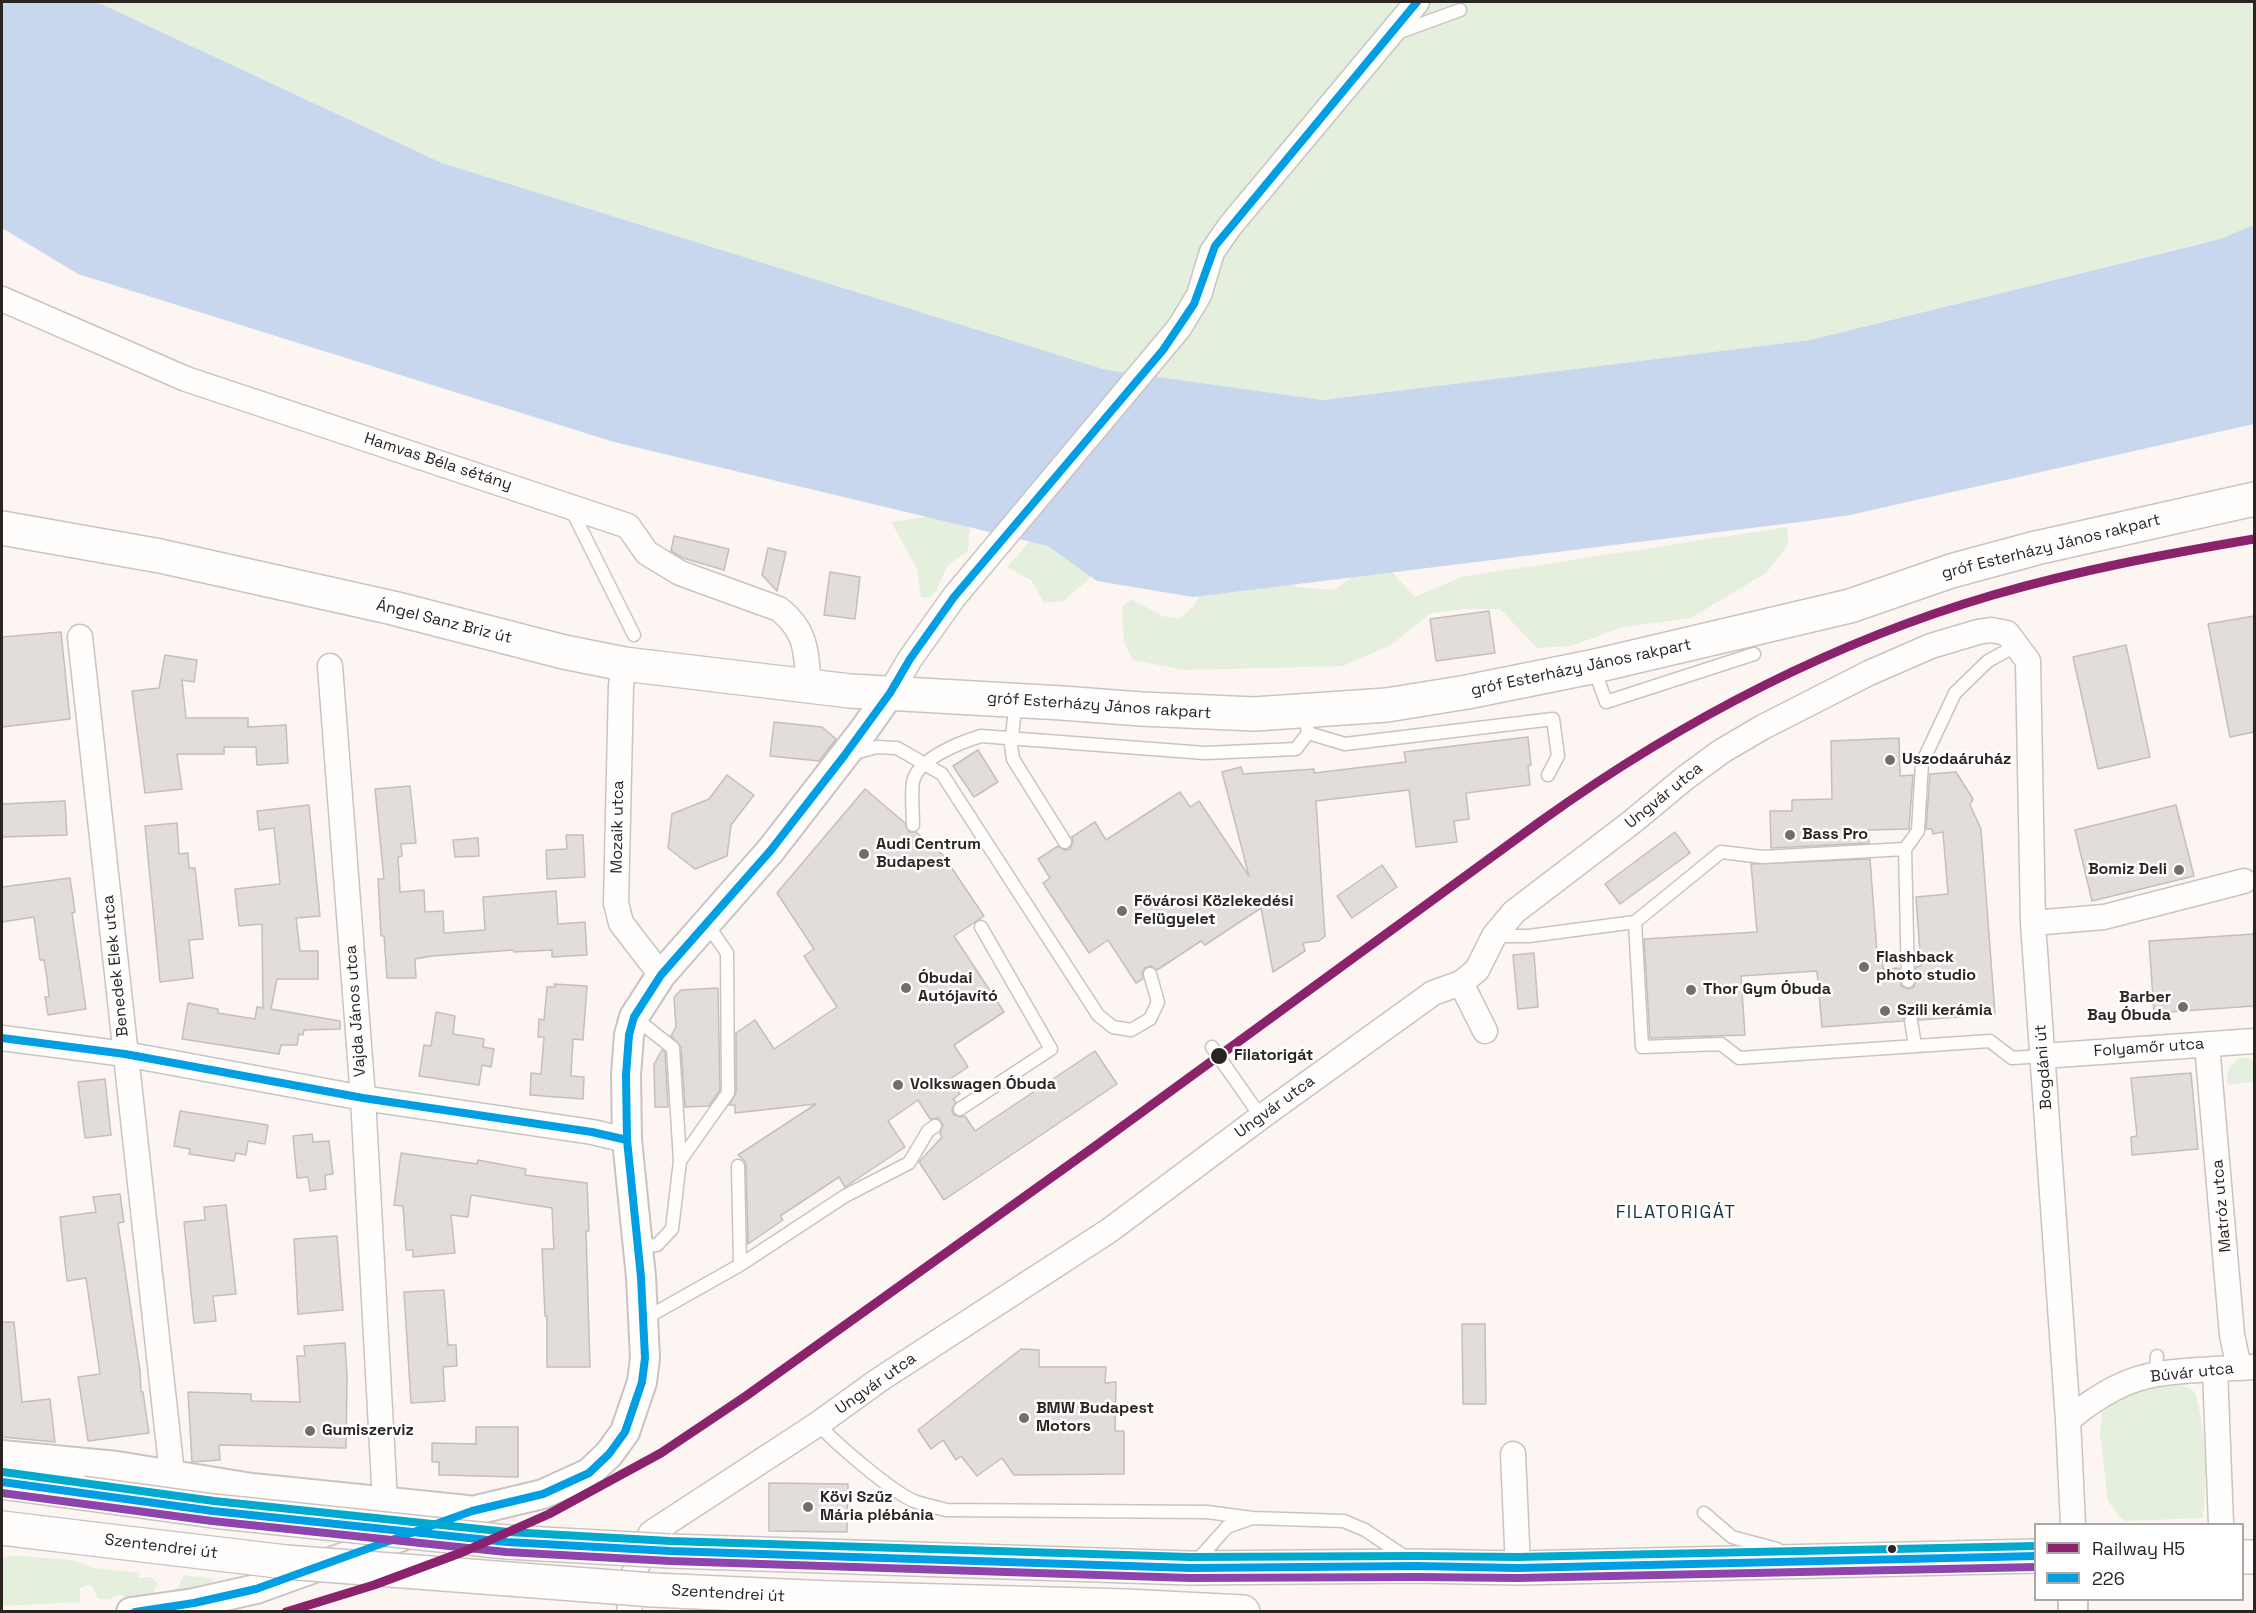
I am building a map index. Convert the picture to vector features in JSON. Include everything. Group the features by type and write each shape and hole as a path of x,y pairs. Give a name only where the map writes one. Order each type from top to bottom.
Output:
{"main road":[{"name":"gróf Esterházy János rakpart","path":"890,693 1219,713 1306,722 1591,667 1850,606 1951,571 2037,548 2254,498"},
{"name":"Ángel Sanz Briz út","path":"2,528 160,556 393,608 564,652 629,650 809,688 890,693"},
{"path":"2,1482 213,1511 507,1542 670,1551 1190,1568 1418,1566 1518,1568 2034,1556"},
{"name":"Szentendrei út","path":"2,1528 297,1563 654,1590 1120,1609 1244,1611"}],"street":[{"path":"131,1611 194,1604 256,1589 472,1510 543,1494 589,1473 609,1454 625,1432 642,1382 645,1358 638,1246 617,1137 626,1075 628,1035 634,1017 662,975 771,850 844,756 890,693 910,659 954,597 1163,350 1194,304 1215,246 1417,2"},
{"name":"Hamvas Béla sétány","path":"2,299 186,379 628,526 647,553 680,573 779,609 791,618 801,632 806,654 809,688"},
{"name":"Ungvár utca","path":"629,1611 634,1573 651,1533 818,1424 879,1380 1110,1230 1433,993 1461,983 1477,970 1494,936 1514,912 1722,751 1763,727 1869,673 1931,646 1971,633 1990,630 2007,633 2018,645"},
{"name":"Benedek Elek utca","path":"80,637 172,1474"},
{"name":"Bogdáni út","path":"2018,645 2028,661 2033,923 2068,1420 2073,1523"},
{"name":"Mozaik utca","path":"629,650 621,686 616,903 621,924 662,975"},
{"name":"Vajda János utca","path":"330,666 363,1098 385,1501"},
{"path":"2033,923 2104,917 2244,882"},
{"path":"1461,983 1485,1031"},
{"path":"2,1038 125,1054 363,1098 617,1137"},
{"name":"Folyamőr utca","path":"2043,1056 2254,1041"},
{"name":"Matróz utca","path":"2207,1044 2232,1335 2247,1367"},
{"name":"Búvár utca","path":"2068,1420 2091,1401 2156,1365 2215,1369 2247,1367"},
{"path":"2215,1369 2221,1523"},
{"path":"1513,1454 1518,1568"},
{"path":"2,1455 117,1466 252,1488 472,1510"},
{"path":"309,1493 327,1510 334,1532 333,1547 327,1563"}],"lane":[{"path":"1388,37 1460,10"},
{"path":"570,506 629,650"},
{"path":"1908,981 1905,849 1918,831 1922,763 1955,693 1988,661 2018,645"},
{"path":"1591,667 1606,702 1754,654"},
{"path":"1016,700 1011,751 1013,759 1065,842"},
{"path":"913,825 913,783 924,763 962,741 981,736 1205,753 1296,749 1306,722 1345,744 1553,719 1558,756 1548,775"},
{"path":"844,756 878,747 897,748 942,774 1098,1015 1113,1027 1131,1030 1150,1019 1158,1002 1150,974"},
{"path":"1494,936 1530,936 1635,922 1721,852 1763,857 1905,849"},
{"path":"1635,922 1642,1047 1721,1044 1738,1058 1990,1041 2012,1058 2043,1056"},
{"path":"680,1161 728,1093 727,953 707,924"},
{"path":"960,1109 1051,1049 981,927"},
{"path":"634,1017 673,1048 680,1161 672,1229 657,1245 638,1246"},
{"path":"1911,1021 1915,1045"},
{"path":"1212,1047 1261,1117"},
{"path":"642,1316 653,1314 740,1265 845,1196 909,1163 928,1131 935,1126"},
{"path":"738,1166 740,1265"},
{"path":"818,1424 827,1435 889,1485 912,1500 946,1510 1172,1511 1208,1512 1252,1518 1344,1521 1365,1530 1418,1566"},
{"path":"1704,1513 1732,1537 1822,1562"},
{"path":"1190,1568 1227,1527 1252,1518"}],"green space":[{"path":"97,2 2254,2 2254,241 2205,242 1810,340 1322,400 1106,371 442,163"},
{"path":"949,514 970,524 968,551 947,566 936,591 930,597 921,597 917,569 891,522"},
{"path":"1787,527 1788,545 1766,573 1691,618 1623,627 1571,646 1537,648 1500,609 1466,609 1431,613 1391,645 1343,666 1185,670 1133,660 1124,643 1122,607 1131,599 1162,616 1179,619 1193,607 1212,575 1248,568 1298,587 1334,590 1379,558 1415,597 1461,577"},
{"path":"1037,533 1093,563 1089,579 1063,601 1044,603 1031,580 1007,567"},
{"path":"2240,1058 2254,1061 2254,1082 2227,1085 2229,1069"},
{"path":"2176,1382 2195,1392 2199,1407 2205,1455 2203,1518 2125,1521 2108,1501 2100,1433 2102,1412 2111,1402 2151,1383"},
{"path":"2,1557 72,1560 93,1568 140,1573 138,1578 151,1577 157,1583 153,1595 128,1599 123,1595 114,1596 110,1600 98,1598 92,1586 86,1585 79,1589 81,1602 2,1606"},
{"path":"184,1575 213,1579 210,1588 165,1595 178,1588"}],"water":[{"path":"2,2 97,2 442,163 1106,370 1323,400 1810,340 2220,239 2254,225 2254,424 1850,515 1800,522 1193,597 1097,581 1048,546 614,442 78,274 2,228"}],"building":[{"path":"674,536 729,549 724,570 683,558 671,551"},
{"path":"768,548 786,552 777,591 762,575"},
{"path":"830,572 860,577 855,619 824,615"},
{"path":"1489,611 1495,653 1436,661 1430,619"},
{"path":"2254,616 2254,732 2230,737 2208,624"},
{"path":"61,632 70,719 2,727 2,637"},
{"path":"2126,645 2150,757 2098,769 2073,657"},
{"path":"165,655 197,660 194,682 182,680 186,718 248,718 248,727 286,725 288,763 257,765 256,747 224,747 224,754 177,754 182,789 145,793 132,691 159,688"},
{"path":"774,722 822,727 836,739 819,761 770,756"},
{"path":"1528,737 1531,765 1528,766 1530,785 1466,793 1469,819 1454,821 1457,842 1416,847 1409,790 1316,801 1325,936 1319,941 1303,943 1305,951 1273,972 1261,908 1205,945 1201,941 1157,970 1151,966 1145,968 1142,973 1143,979 1136,983 1108,940 1089,953 1043,883 1050,878 1038,859 1058,846 1065,850 1070,849 1073,842 1072,837 1095,822 1106,840 1180,792 1190,807 1199,801 1249,876 1222,772 1241,767 1243,774 1314,769 1314,773 1406,762 1404,752"},
{"path":"1899,738 1900,776 1913,775 1909,829 1868,830 1869,843 1771,848 1770,811 1792,811 1792,800 1832,799 1831,741"},
{"path":"978,750 998,782 974,797 953,766"},
{"path":"1956,772 1973,799 1970,805 1981,829 1995,1014 1919,1020 1917,1015 1910,1013 1905,1015 1903,1021 1822,1027 1817,971 1741,976 1745,1035 1650,1038 1644,939 1757,932 1751,864 1870,859 1877,952 1882,952 1883,969 1899,968 1901,986 1908,989 1913,988 1916,981 1916,967 1921,966 1916,897 1948,894 1943,832 1933,834 1932,829 1926,829 1930,774"},
{"path":"727,775 754,795 731,825 727,856 695,869 668,848 672,814 709,799"},
{"path":"410,786 416,843 401,844 402,856 398,857 400,892 424,890 425,912 443,911 444,933 485,930 483,897 556,891 558,924 585,922 587,955 552,957 552,950 514,952 513,950 432,956 415,959 416,978 387,978 384,936 381,936 378,879 384,879 375,789"},
{"path":"865,789 905,823 909,832 916,832 943,855 984,916 954,936 1004,1012 954,1045 968,1067 950,1079 960,1094 953,1099 956,1102 952,1109 953,1114 960,1117 965,1116 975,1131 1095,1051 1117,1084 944,1200 919,1162 942,1137 940,1133 943,1125 938,1118 930,1119 918,1100 888,1121 905,1147 845,1187 839,1177 780,1216 783,1220 748,1244 746,1166 745,1161 738,1155 816,1104 735,1113 735,1105 729,1105 736,1093 736,1033 755,1020 774,1049 837,1007 804,956 814,949 777,893"},
{"path":"65,801 67,835 2,837 2,804"},
{"path":"309,805 320,916 296,918 300,951 318,951 318,979 277,979 271,1009 340,1021 340,1029 304,1030 303,1035 299,1034 297,1045 281,1045 279,1054 182,1039 188,1003 218,1009 218,1013 255,1019 257,1007 263,1008 262,924 239,926 235,889 280,884 274,828 259,830 257,811"},
{"path":"2176,805 2194,876 2092,901 2075,830"},
{"path":"177,823 179,854 188,853 189,868 195,868 203,939 189,940 193,978 160,982 145,826"},
{"path":"1675,832 1690,853 1620,904 1605,884"},
{"path":"566,835 583,835 585,877 547,879 546,850 567,849"},
{"path":"478,838 479,856 455,857 453,840"},
{"path":"1382,865 1397,887 1352,918 1337,896"},
{"path":"70,878 75,912 72,913 86,1009 48,1015 45,997 49,997 47,978 44,960 40,960 34,917 2,922 2,887"},
{"path":"2254,934 2254,1006 2154,1013 2149,941"},
{"path":"1534,953 1538,1007 1518,1009 1513,955"},
{"path":"554,984 587,986 583,1040 573,1039 571,1076 584,1077 583,1099 530,1095 531,1073 541,1074 544,1037 538,1037 539,1019 544,1020 547,987 555,987"},
{"path":"718,988 720,1090 709,1106 685,1107 681,1047 671,1036 676,1027 674,997 681,990"},
{"path":"436,1012 455,1016 453,1034 484,1039 483,1047 494,1049 491,1067 482,1065 479,1085 419,1076 424,1045 431,1046"},
{"path":"662,1050 665,1052 668,1107 655,1107 654,1064"},
{"path":"2191,1073 2198,1149 2132,1155 2131,1137 2137,1136 2131,1078"},
{"path":"105,1079 111,1135 85,1138 78,1082"},
{"path":"180,1111 268,1125 265,1144 248,1141 246,1155 236,1153 234,1161 189,1154 190,1149 174,1146"},
{"path":"312,1134 313,1142 329,1141 333,1174 325,1175 326,1189 310,1191 308,1177 297,1178 293,1136"},
{"path":"401,1153 477,1164 478,1160 526,1169 525,1175 587,1183 590,1367 547,1367 547,1316 545,1316 542,1249 554,1249 552,1208 471,1195 468,1217 451,1215 455,1253 413,1257 413,1250 406,1250 403,1206 394,1205"},
{"path":"120,1194 124,1222 118,1223 140,1371 141,1392 143,1392 149,1433 88,1441 78,1377 100,1374 86,1278 67,1281 60,1217 96,1212 93,1197"},
{"path":"226,1205 236,1294 213,1296 216,1321 194,1323 184,1222 205,1220 204,1207"},
{"path":"337,1236 343,1310 298,1314 294,1239"},
{"path":"444,1290 448,1345 456,1345 457,1366 443,1367 445,1401 411,1403 404,1292"},
{"path":"2,1322 14,1322 22,1402 50,1399 55,1442 2,1437"},
{"path":"1462,1324 1485,1324 1486,1404 1463,1404"},
{"path":"345,1343 346,1448 219,1445 220,1460 192,1462 188,1392 251,1394 251,1401 300,1402 297,1356 305,1356 304,1346"},
{"name":"BMW Budapest Motors","path":"1021,1349 1039,1350 1039,1367 1106,1367 1105,1383 1116,1382 1115,1431 1124,1431 1124,1474 1014,1475 1002,1458 977,1476 961,1456 956,1460 943,1440 931,1449 918,1430"},
{"path":"476,1427 518,1427 518,1477 439,1475 439,1462 432,1462 432,1443 476,1444"},
{"name":"Kövi Szűz Mária plébánia","path":"769,1483 848,1484 847,1532 769,1531"}],"rail line":[{"name":"H5","path":"286,1612 374,1585 463,1552 549,1514 661,1453 746,1396 1094,1147 1541,821 1593,785 1701,719 1814,661 1932,614 1993,595 2090,570 2254,539"}],"transit line":[{"name":"226","path":"135,1612 194,1603 256,1589 472,1511 543,1494 589,1473 609,1454 625,1432 642,1382 645,1358 641,1277 627,1140 626,1075 629,1035 634,1017 661,975 771,850 844,756 890,693 910,659 954,597 1163,350 1194,304 1215,246 1417,2"},
{"name":"226","path":"2,1038 125,1054 363,1098 592,1132 627,1140"},
{"path":"3,1472 214,1501 508,1532 670,1541 1190,1557 1518,1557 2034,1546"},
{"name":"226","path":"2,1482 213,1511 507,1542 670,1551 1190,1568 1417,1566 1518,1568 2034,1556"},
{"path":"2,1493 212,1521 506,1552 670,1561 1190,1578 1518,1578 2034,1567"}],"place":[{"name":"Uszodaáruház","path":"1890,760"},
{"name":"Bass Pro","path":"1790,835"},
{"name":"Audi Centrum Budapest","path":"864,854"},
{"name":"Bomiz Deli","path":"2179,870"},
{"name":"Fővárosi Közlekedési Felügyelet","path":"1122,911"},
{"name":"Flashback photo studio","path":"1864,967"},
{"name":"Óbudai Autójavító","path":"906,988"},
{"name":"Thor Gym Óbuda","path":"1691,990"},
{"name":"Barber Bay Óbuda","path":"2183,1007"},
{"name":"Szili kerámia","path":"1885,1011"},
{"name":"Filatorigát","path":"1219,1056"},
{"name":"Volkswagen Óbuda","path":"898,1085"},
{"name":"BMW Budapest Motors","path":"1024,1418"},
{"name":"Gumiszerviz","path":"310,1431"},
{"name":"Kövi Szűz Mária plébánia","path":"808,1507"}],"district":[{"name":"FILATORIGÁT","path":"1676,1213"}]}
